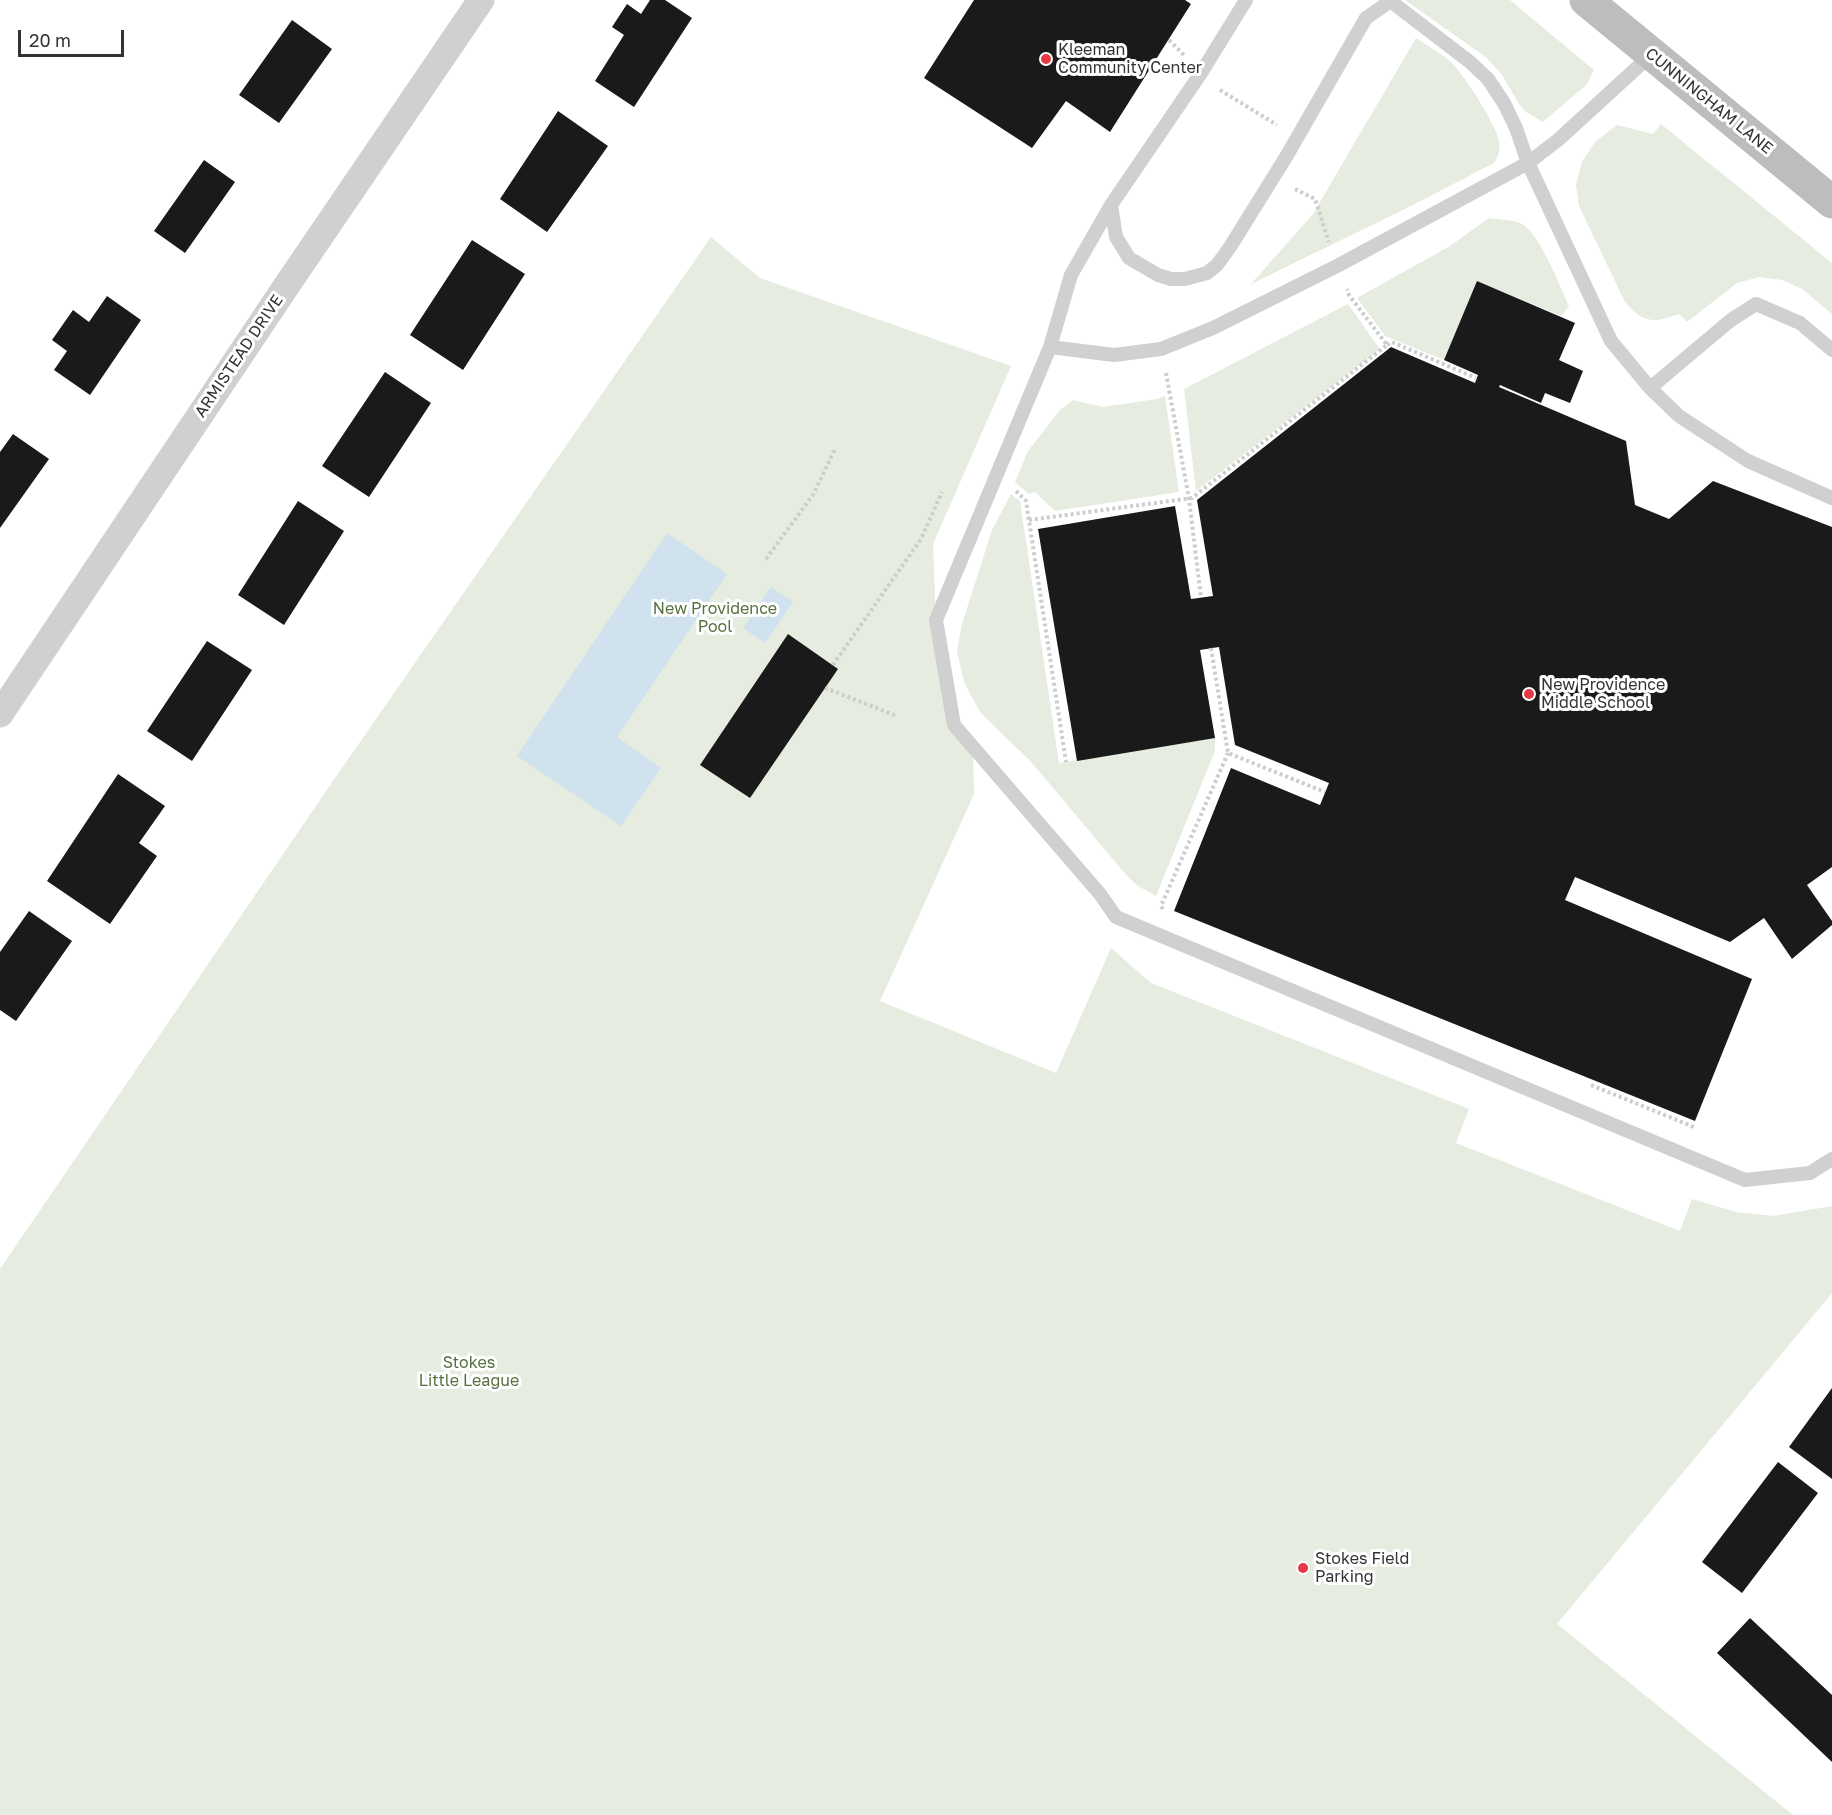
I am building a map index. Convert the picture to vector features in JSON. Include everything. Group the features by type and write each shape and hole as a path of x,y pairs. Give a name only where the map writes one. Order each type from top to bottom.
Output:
{"street":[{"name":"ARMISTEAD DRIVE","path":"0,714 481,0"},
{"name":"CUNNINGHAM LANE","path":"1586,0 1832,202"}],"lane":[{"path":"1246,0 1201,73 1111,205 1071,275 1050,347 936,620 954,725 1100,894 1116,917 1745,1180 1810,1173 1832,1159"},
{"path":"1111,205 1116,237 1129,258 1158,275 1171,279 1185,279 1207,273 1217,265 1230,247 1286,158 1366,18 1390,1 1470,62 1488,79 1504,103 1516,128 1528,163 1611,341 1650,388 1679,416 1748,461 1832,498"},
{"path":"1050,347 1114,355 1161,349 1213,328 1337,266 1528,163 1558,140 1652,54"},
{"path":"1650,388 1731,320 1756,304 1800,323 1832,350"}],"path":[{"path":"1387,345 1392,342 1476,378"},
{"path":"1161,349 1189,499 1202,598"},
{"path":"766,559 813,495 836,449"},
{"path":"996,477 1019,492 1026,501 1066,762"},
{"path":"833,665 921,539 942,492"},
{"path":"1166,914 1161,906 1228,753 1211,648"},
{"path":"825,688 897,716"},
{"path":"1228,753 1325,792"},
{"path":"1584,1082 1694,1127"}],"green space":[{"path":"1405,0 1510,0 1594,70 1587,84 1543,122 1526,112 1519,104 1502,75 1487,58"},
{"path":"1416,38 1451,62 1479,100 1499,141 1499,153 1494,163 1251,284 1313,214"},
{"path":"1661,124 1832,263 1832,314 1802,289 1782,280 1759,277 1737,283 1687,322 1679,314 1650,320 1638,314 1625,302 1579,206 1576,185 1582,162 1595,142 1617,125 1653,134"},
{"path":"1489,218 1518,222 1536,238 1569,306 1561,316 1477,281 1444,360 1385,336 1357,298 1450,246"},
{"name":"Stokes Little League","path":"711,237 760,278 1011,366 933,544 936,620 954,725 973,747 974,794 880,1001 1056,1073 1111,948 1151,983 1469,1109 1456,1143 1680,1231 1692,1199 1736,1212 1774,1216 1832,1206 1832,1293 1557,1624 1793,1815 0,1815 0,1269 335,778"},
{"path":"1348,304 1380,349 1196,491 1184,389"},
{"path":"1165,396 1179,492 1055,511 1035,492 1029,494 1015,482 1028,451 1060,410 1073,400 1103,407"},
{"path":"1011,494 1020,501 1059,763 1215,738 1215,751 1156,896 1138,886 1128,877 1032,763 980,712 964,682 957,651 962,624 992,530"}],"water":[{"path":"667,533 727,574 617,737 661,768 621,826 517,756"},
{"path":"771,587 793,602 765,643 743,628"}],"building":[{"path":"650,0 665,0 692,18 634,107 595,81 624,35 612,27 627,4 641,14"},
{"name":"Kleeman Community Center","path":"974,0 1185,0 1191,4 1110,132 1066,101 1032,148 924,78"},
{"path":"292,20 332,49 279,123 239,95"},
{"path":"558,111 608,146 547,232 500,199"},
{"path":"204,160 235,182 185,253 154,231"},
{"path":"472,240 525,274 463,370 410,335"},
{"name":"New Providence Middle School","path":"1477,281 1575,323 1559,360 1583,371 1570,403 1545,393 1541,403 1500,385 1499,387 1626,441 1635,505 1669,519 1713,481 1832,527 1832,867 1807,885 1832,921 1832,925 1792,959 1764,918 1730,942 1575,877 1565,900 1752,979 1695,1121 1174,911 1231,768 1320,805 1329,783 1235,745 1219,647 1200,650 1215,738 1077,761 1038,529 1175,506 1191,599 1213,596 1197,500 1391,347 1475,383 1478,375 1444,360"},
{"path":"107,296 141,320 90,395 54,370 67,351 52,340 73,310 89,322"},
{"path":"385,372 431,403 369,497 322,466"},
{"path":"13,434 49,459 0,528 0,452"},
{"path":"298,501 344,531 284,625 238,595"},
{"path":"788,634 838,669 750,798 700,765"},
{"path":"207,641 252,670 192,761 147,731"},
{"path":"118,774 165,806 139,843 157,856 110,924 47,881"},
{"path":"29,911 72,941 16,1021 0,1010 0,952"},
{"path":"1832,1388 1832,1479 1789,1447"},
{"path":"1778,1462 1818,1493 1742,1593 1702,1562"},
{"path":"1750,1618 1832,1695 1832,1762 1717,1653"}],"place":[{"name":"Kleeman Community Center","path":"1046,59"},
{"name":"New Providence Middle School","path":"1529,694"},
{"name":"Stokes Field Parking","path":"1303,1568"}],"park label":[{"name":"New Providence Pool","path":"715,618"}]}
